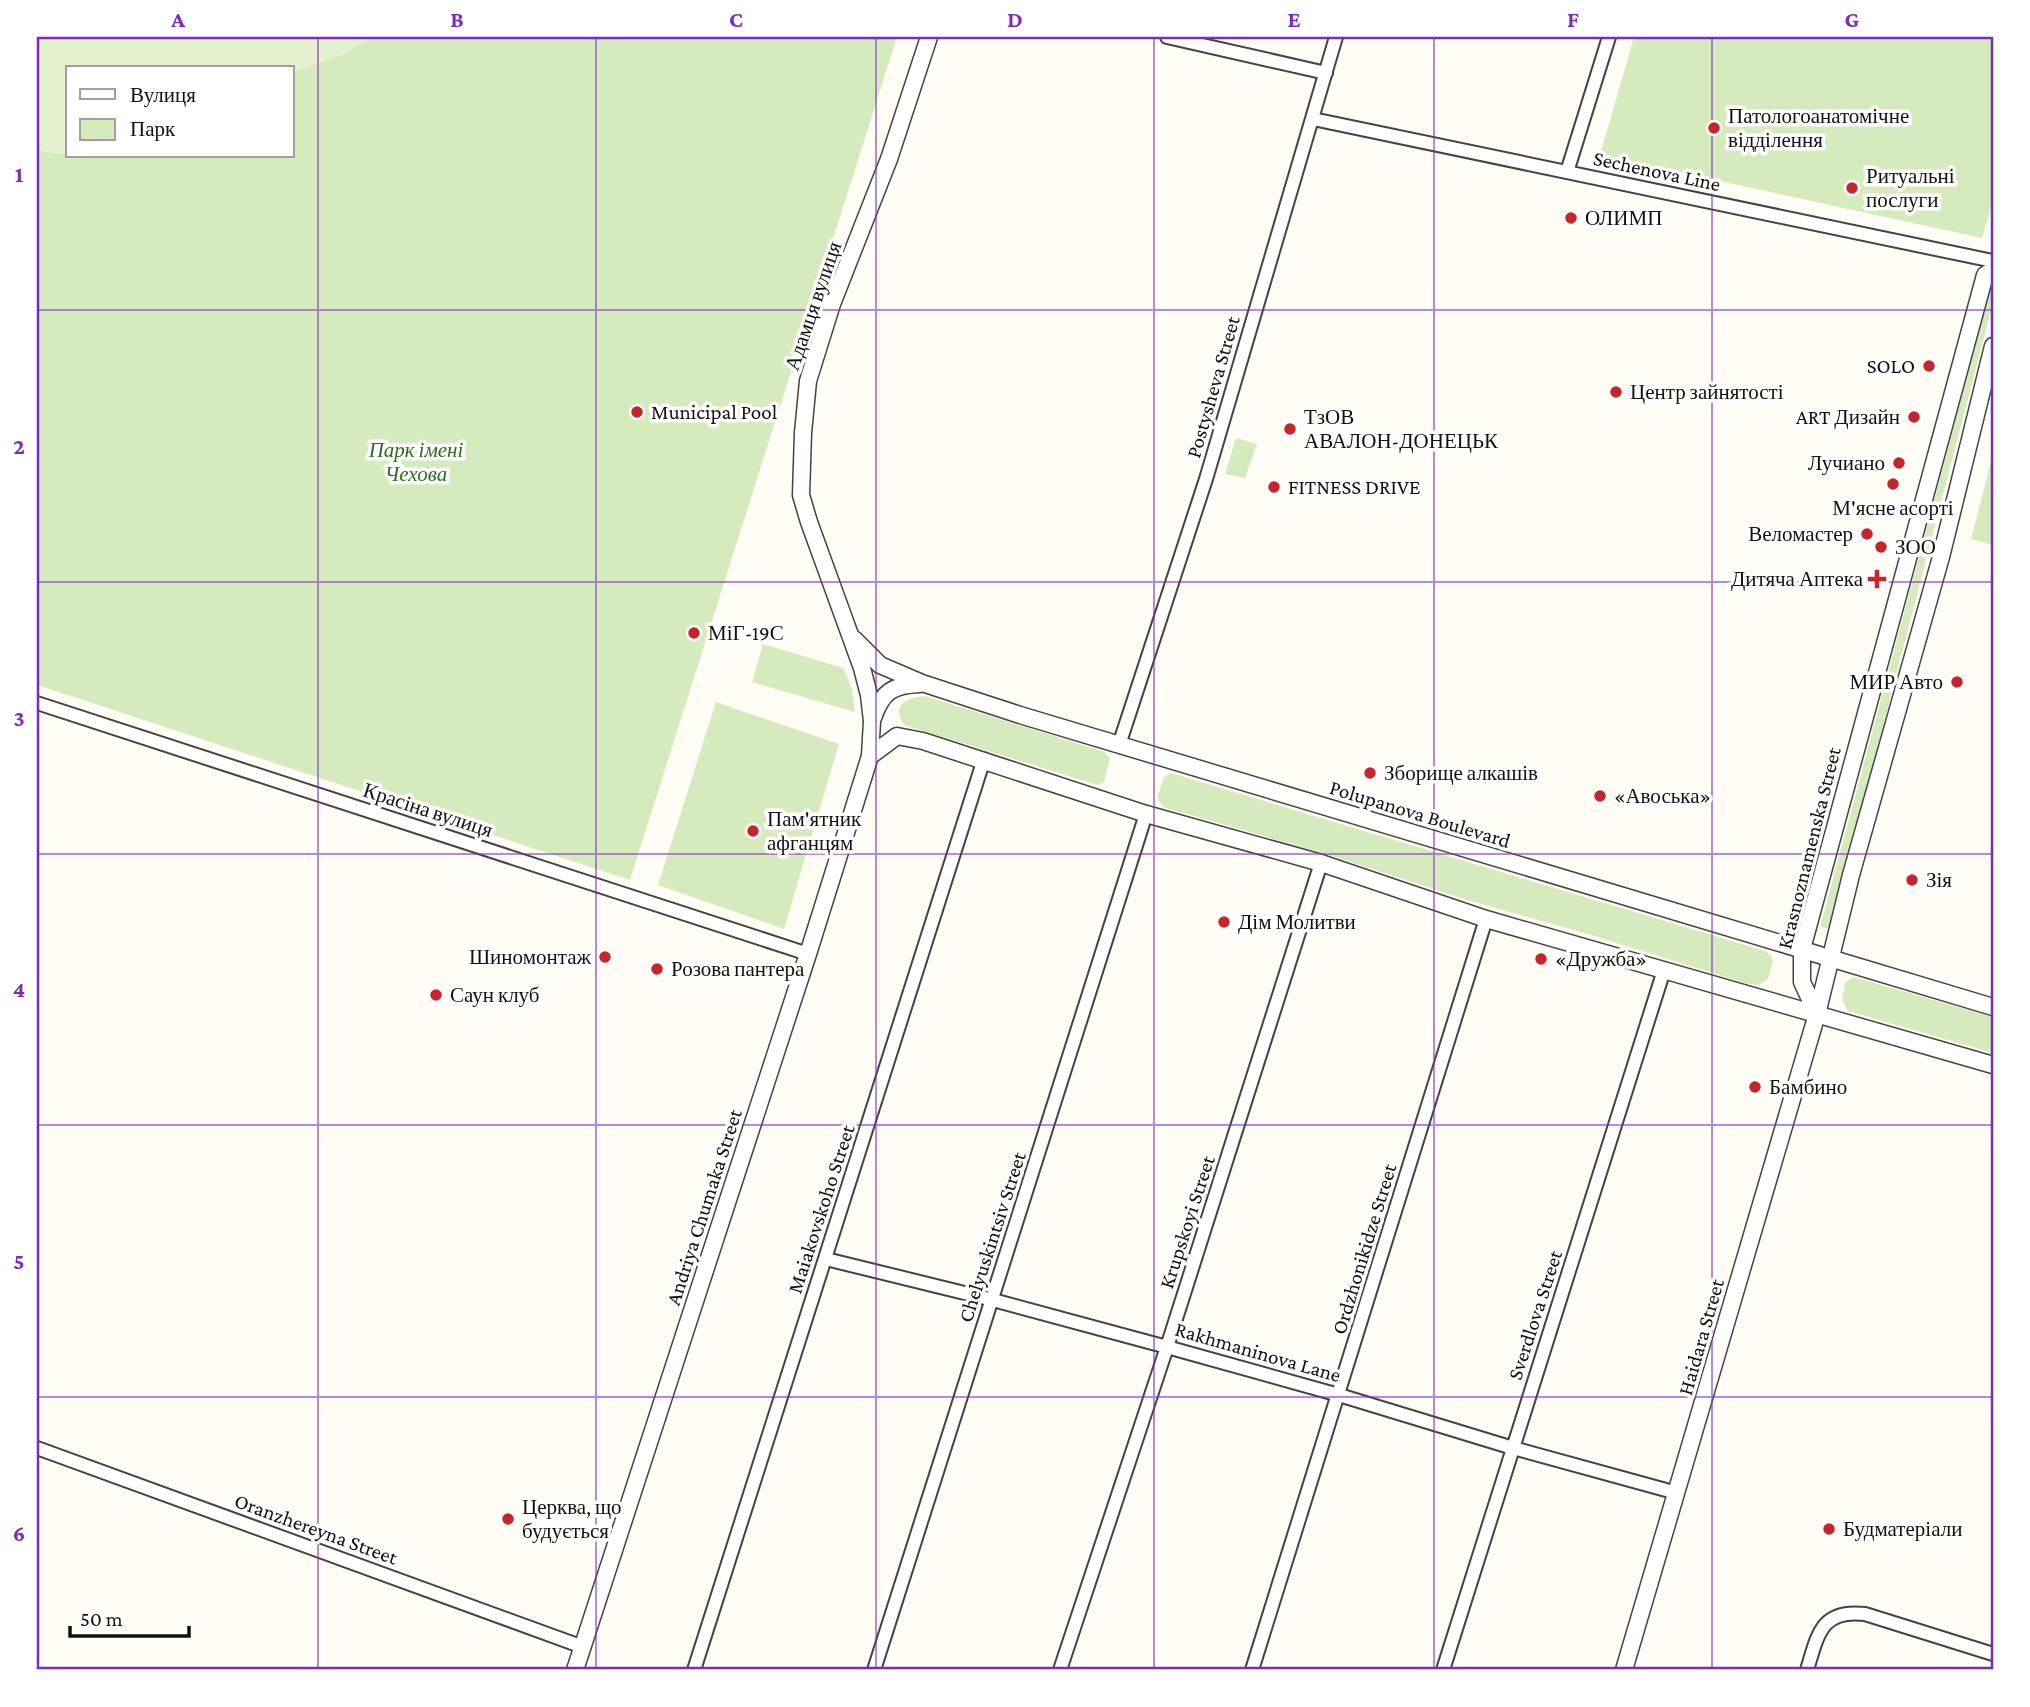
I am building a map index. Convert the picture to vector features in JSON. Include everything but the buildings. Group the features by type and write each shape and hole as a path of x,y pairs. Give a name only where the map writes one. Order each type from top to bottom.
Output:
{"street":[{"name":"Адамця вулиця","path":"870,756 872,721 869,695 801,495 800,472 808,381 832,304 889,159 929,37"},
{"path":"1167,37 1326,73"},
{"name":"Postysheva Street","path":"1119,745 1206,479 1336,37"},
{"path":"1567,172 1609,37"},
{"name":"Sechenova Line","path":"1312,119 1993,261"},
{"name":"Krasnoznamenska Street","path":"1817,1014 1802,982 1802,949 1985,275 1993,270"},
{"path":"1817,1014 1851,875 1944,542 1993,346"},
{"name":"Polupanova Boulevard","path":"848,633 880,665 922,683 1119,745 1993,1007"},
{"path":"872,721 880,699 901,685 922,683"},
{"name":"Красіна вулиця","path":"37,703 808,954"},
{"path":"870,756 897,736 923,741 1146,814 1321,863 1486,919 1993,1065"},
{"name":"Andriya Chumaka Street","path":"575,1670 870,756"},
{"name":"Maiakovskoho Street","path":"694,1670 984,760"},
{"name":"Chelyuskintsiv Street","path":"874,1670 1146,814"},
{"name":"Krupskoyi Street","path":"1060,1670 1167,1347 1321,863"},
{"name":"Ordzhonikidze Street","path":"1252,1670 1486,919"},
{"name":"Sverdlova Street","path":"1443,1670 1664,970"},
{"name":"Haidara Street","path":"1624,1670 1817,1014"},
{"name":"Rakhmaninova Lane","path":"826,1259 1167,1347 1677,1493"},
{"name":"Oranzhereyna Street","path":"37,1447 583,1647"},
{"path":"1807,1670 1822,1627 1832,1616 1849,1612 1865,1614 1993,1654"}],"green space":[{"name":"Парк імені Чехова","path":"37,37 897,37 630,880 37,685"},
{"path":"37,37 372,37 344,54 294,72 294,66 66,66 66,153 37,150"},
{"path":"1634,37 1993,37 1993,200 1982,238 1600,155"},
{"path":"1993,281 1993,303 1830,929 1820,927"},
{"path":"1236,438 1257,444 1245,478 1225,474"},
{"path":"1993,454 1993,545 1971,539"},
{"path":"763,644 843,668 852,688 855,712 752,682"},
{"path":"925,696 1105,752 1110,759 1104,782 1098,785 904,725 900,718 900,707 912,698"},
{"path":"716,702 839,744 784,929 658,885"},
{"path":"1171,773 1765,951 1771,955 1773,962 1768,979 1759,985 1748,984 1163,807 1157,798 1164,777"},
{"path":"1853,977 1993,1017 1993,1053 1848,1011 1842,1000 1845,983"}],"place":[{"name":"Патологоанатомічне відділення","path":"1714,128"},
{"name":"Ритуальні послуги","path":"1852,188"},
{"name":"ОЛИМП","path":"1571,218"},
{"name":"SOLO","path":"1929,366"},
{"name":"Центр зайнятості","path":"1616,392"},
{"name":"Municipal Pool","path":"637,412"},
{"name":"ART Дизайн","path":"1914,417"},
{"name":"ТзОВ АВАЛОН-ДОНЕЦЬК","path":"1290,429"},
{"name":"Лучиано","path":"1899,463"},
{"name":"М'ясне асорті","path":"1893,484"},
{"name":"FITNESS DRIVE","path":"1274,487"},
{"name":"Веломастер","path":"1867,534"},
{"name":"ЗОО","path":"1881,547"},
{"name":"Дитяча Аптека","path":"1877,579"},
{"name":"МіГ-19С","path":"694,633"},
{"name":"МИР Авто","path":"1957,682"},
{"name":"Зборище алкашів","path":"1370,773"},
{"name":"«Авоська»","path":"1600,796"},
{"name":"Пам'ятник афганцям","path":"753,831"},
{"name":"Зія","path":"1912,880"},
{"name":"Дім Молитви","path":"1224,922"},
{"name":"Шиномонтаж","path":"605,957"},
{"name":"«Дружба»","path":"1541,959"},
{"name":"Розова пантера","path":"657,969"},
{"name":"Саун клуб","path":"436,995"},
{"name":"Бамбино","path":"1755,1087"},
{"name":"Церква, що будується","path":"508,1519"},
{"name":"Будматеріали","path":"1829,1529"}]}
